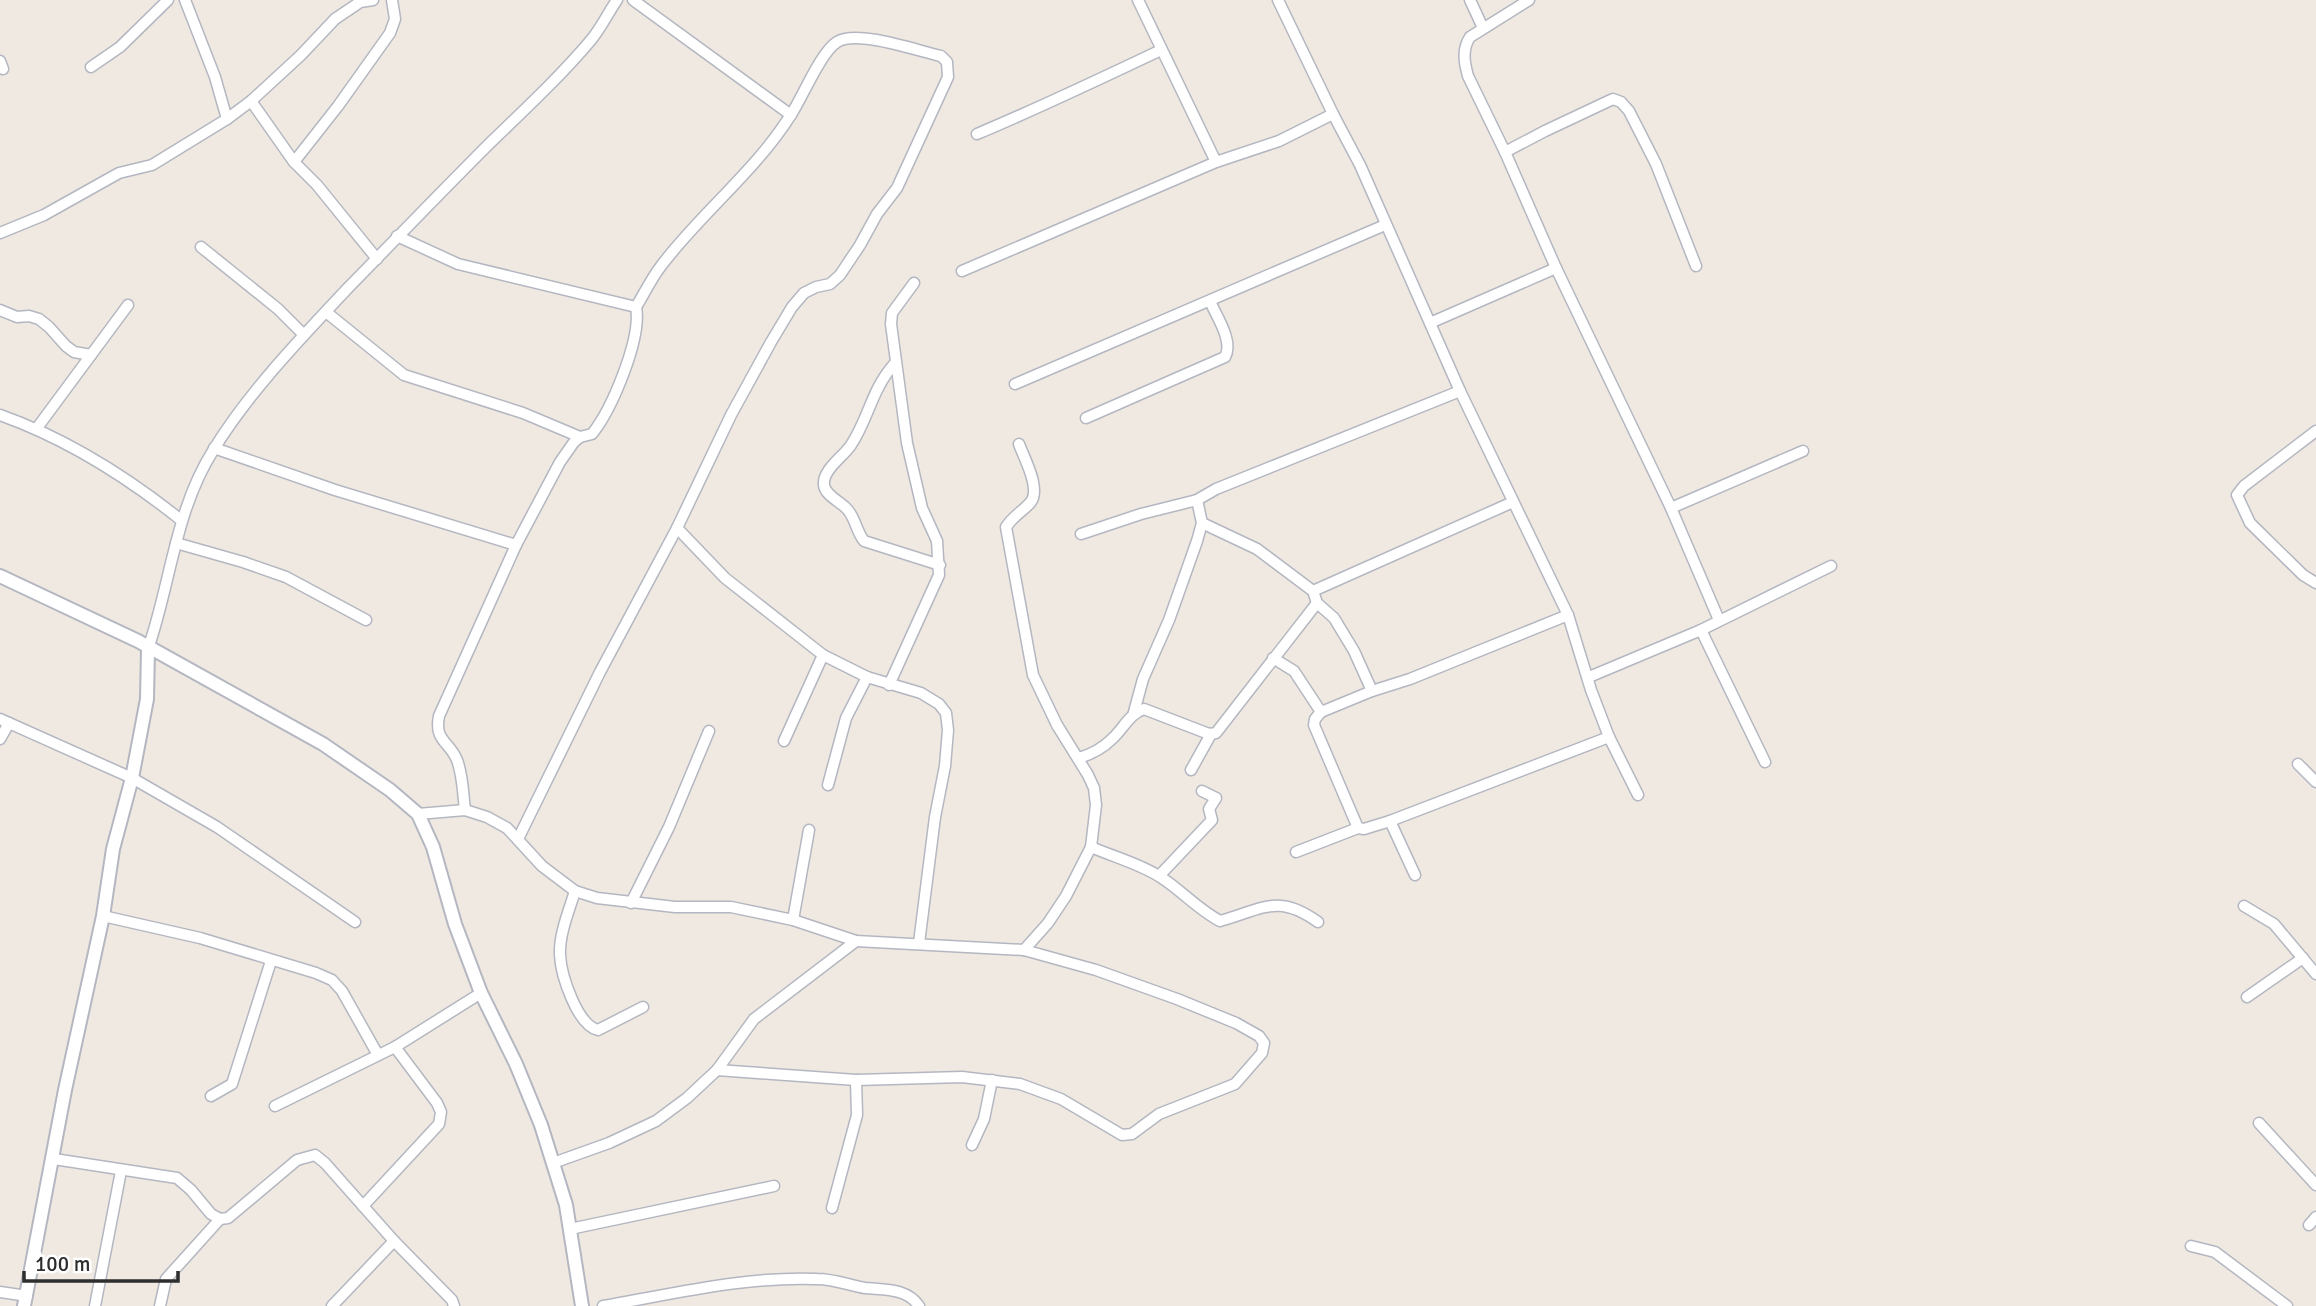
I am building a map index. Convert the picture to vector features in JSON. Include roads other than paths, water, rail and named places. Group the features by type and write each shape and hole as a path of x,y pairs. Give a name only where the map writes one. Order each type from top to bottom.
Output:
{"street":[{"path":"91,67 120,47 168,0"},
{"path":"185,0 215,77 227,119"},
{"path":"0,233 44,215 120,173 152,165 227,119 301,55 335,19 360,2 373,0"},
{"path":"294,162 390,33 395,19 392,0"},
{"path":"0,1292 25,1301 65,1090 103,916 113,849 132,778 147,699 148,649 158,619 181,520 195,484 214,448 304,334 584,47 617,0"},
{"path":"633,0 791,115"},
{"path":"1138,0 1216,162"},
{"path":"1278,0 1360,165 1460,391 1568,615 1609,737 1638,795"},
{"path":"1470,0 1483,28"},
{"path":"1529,0 1470,37 1465,44 1464,62 1468,76 1671,508 1719,620"},
{"path":"465,810 457,761 442,741 437,728 439,716 516,545 560,462 573,442 592,434 596,429 622,379 638,317 636,307 660,268 735,186 791,115 830,49 837,42 846,38 863,38 941,57 947,62 948,77 897,188 839,275 830,284 804,293 792,307 731,415 677,528 600,672 518,839"},
{"path":"976,134 1063,98 1161,50"},
{"path":"1506,152 1613,99 1621,102 1629,111 1656,164 1696,266"},
{"path":"251,101 294,162 331,202 377,259"},
{"path":"962,271 1216,162 1279,141 1333,114"},
{"path":"1014,384 1385,225"},
{"path":"397,236 458,264 636,307"},
{"path":"201,247 278,309 304,334"},
{"path":"1430,323 1556,268"},
{"path":"889,685 939,575 940,565 937,541 922,508 907,443 895,363 892,313 914,283"},
{"path":"1086,418 1225,357 1229,350 1227,340 1210,301"},
{"path":"37,428 128,305"},
{"path":"0,310 17,317 39,319 74,352 91,355"},
{"path":"326,312 404,375 523,413 580,437"},
{"path":"895,363 875,392 852,444 825,476 823,484 826,492 849,510 864,541 940,565"},
{"path":"1081,534 1141,514 1197,500 1216,489 1460,391"},
{"path":"0,415 37,428 105,467 181,520"},
{"path":"2316,431 2244,486 2237,495 2250,523 2302,575 2316,583"},
{"path":"1018,443 1035,489 1033,501 1012,517 1006,527 1033,675 1057,725 1079,758 1094,788 1096,805 1091,847 1066,896 1048,923 1024,950"},
{"path":"214,448 516,545"},
{"path":"1671,508 1803,451"},
{"path":"1079,758 1095,753 1112,739 1134,712 1143,679 1169,620 1197,541 1202,523 1197,500"},
{"path":"1313,591 1513,502"},
{"path":"1202,523 1258,549 1313,591 1317,603 1334,618 1354,650 1372,691"},
{"path":"677,528 725,578 823,655 866,677 921,693 939,704 946,713 948,730 945,766 934,817 919,943"},
{"path":"176,543 286,577 366,620"},
{"path":"1589,677 1701,630 1831,566"},
{"path":"0,576 138,641 148,649 323,744 390,790 418,814 433,848 455,924 481,993 516,1064 541,1125 566,1205 582,1306"},
{"path":"1191,770 1211,734 1221,727 1317,603"},
{"path":"1358,828 1314,725 1321,712 1568,615"},
{"path":"1701,630 1765,762"},
{"path":"784,741 823,655"},
{"path":"1273,658 1294,671 1321,712"},
{"path":"828,785 846,718 866,677"},
{"path":"1134,712 1144,709 1211,734"},
{"path":"0,739 5,721 132,778 217,827 355,922"},
{"path":"631,903 669,827 709,731"},
{"path":"1296,852 1358,828 1364,829 1390,821 1609,737"},
{"path":"2298,764 2316,782"},
{"path":"1159,876 1212,820 1209,809 1216,798 1202,791"},
{"path":"418,814 465,810 487,817 507,828 541,866 575,891 597,898 675,907 731,907 793,920 856,941 1024,950 1138,984 1236,1023 1259,1036 1264,1043 1262,1053 1235,1084 1159,1114 1132,1134 1122,1135 1061,1099 1020,1084 962,1077 856,1080 717,1070"},
{"path":"1390,821 1415,875"},
{"path":"793,920 809,830"},
{"path":"1091,847 1159,876 1192,900 1202,911 1220,921 1275,904 1303,912 1318,922"},
{"path":"575,891 564,926 560,956 568,988 582,1020 598,1030 643,1007"},
{"path":"2244,906 2274,924 2316,974"},
{"path":"103,916 200,938 332,979 342,991 378,1055"},
{"path":"553,1163 609,1143 656,1121 687,1098 717,1070 754,1019 856,941"},
{"path":"2247,997 2303,958"},
{"path":"211,1096 232,1084 271,961"},
{"path":"275,1106 395,1047 481,993"},
{"path":"363,1206 439,1124 441,1112 437,1103 395,1047"},
{"path":"832,1208 856,1115 856,1080"},
{"path":"972,1145 984,1119 992,1080"},
{"path":"2259,1124 2316,1185"},
{"path":"54,1159 177,1178 211,1214 220,1219 228,1218 243,1207 297,1160 315,1154 452,1300 454,1306"},
{"path":"95,1306 121,1171"},
{"path":"570,1229 774,1186"},
{"path":"160,1306 166,1279 220,1219"},
{"path":"332,1306 394,1241"},
{"path":"2191,1245 2215,1252 2287,1306"},
{"path":"603,1306 743,1282 820,1279 887,1289 910,1296 919,1306"}]}
